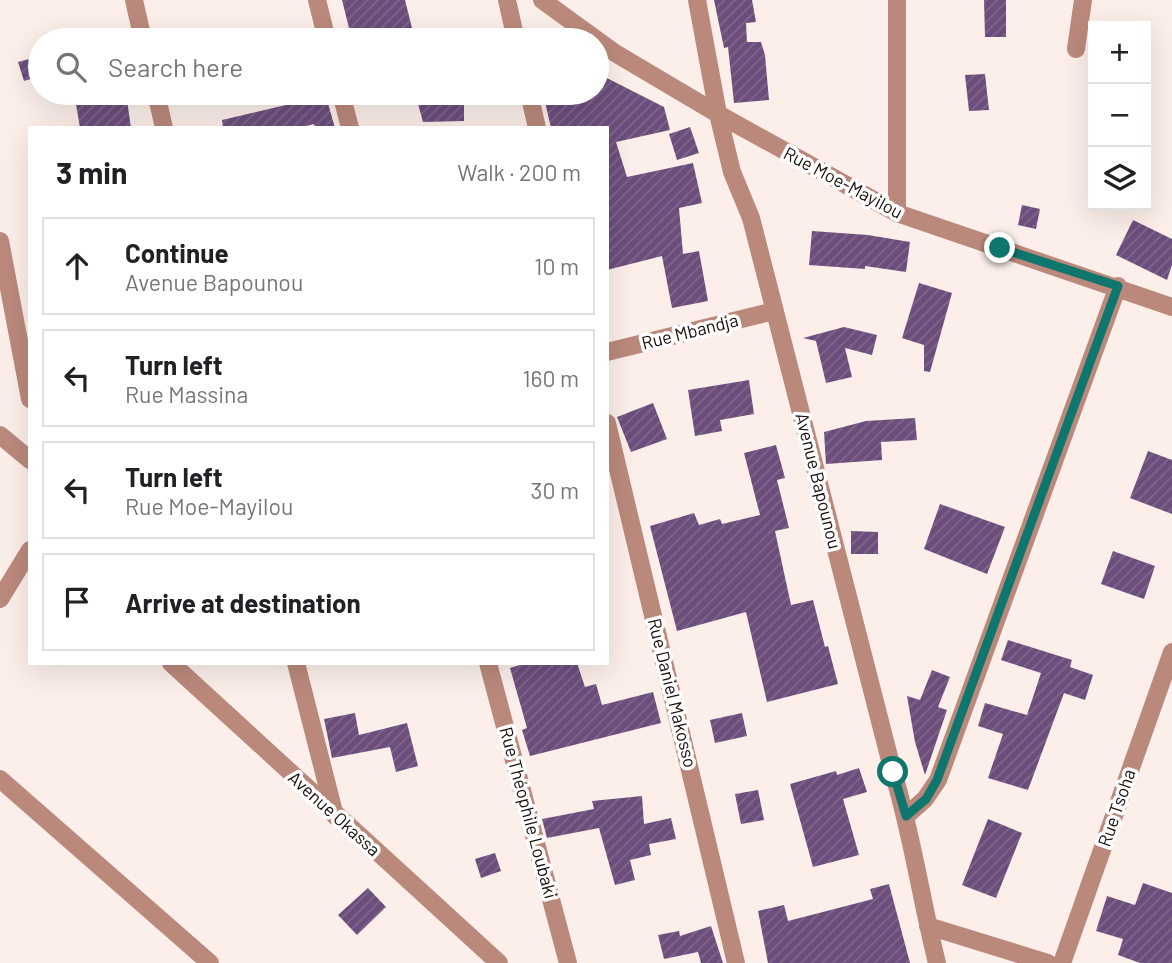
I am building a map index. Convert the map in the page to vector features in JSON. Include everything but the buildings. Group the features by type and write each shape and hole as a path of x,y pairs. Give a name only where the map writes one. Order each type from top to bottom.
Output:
{"street":[{"path":"134,0 140,28"},
{"path":"317,0 324,28"},
{"path":"507,0 513,28"},
{"name":"Rue Moe-Mayilou","path":"542,0 581,28"},
{"name":"Avenue Bapounou","path":"697,0 718,114 732,172 751,218 906,816 937,963"},
{"path":"897,0 897,213"},
{"path":"1076,49 1083,0"},
{"name":"Rue Moe-Mayilou","path":"609,48 718,114 897,213 1118,286 1172,307"},
{"path":"159,105 164,126"},
{"path":"344,105 349,126"},
{"path":"532,105 537,126"},
{"path":"0,241 28,388"},
{"path":"906,816 926,799 937,780 1118,286"},
{"name":"Rue Mbandja","path":"609,352 774,312"},
{"name":"Rue Daniel Makosso","path":"609,431 736,963"},
{"path":"0,435 28,458"},
{"path":"0,599 28,553"},
{"name":"Rue Tsoha","path":"1062,963 1172,652"},
{"name":"Avenue Okassa","path":"173,665 335,816 499,963"},
{"path":"297,665 335,816"},
{"name":"Rue Théophile Loubaki","path":"489,665 568,963"},
{"path":"0,779 210,963"},
{"path":"928,926 1048,963"}],"route":[{"path":"893,772 906,816 926,799 937,780 1118,286 1000,248"}]}
